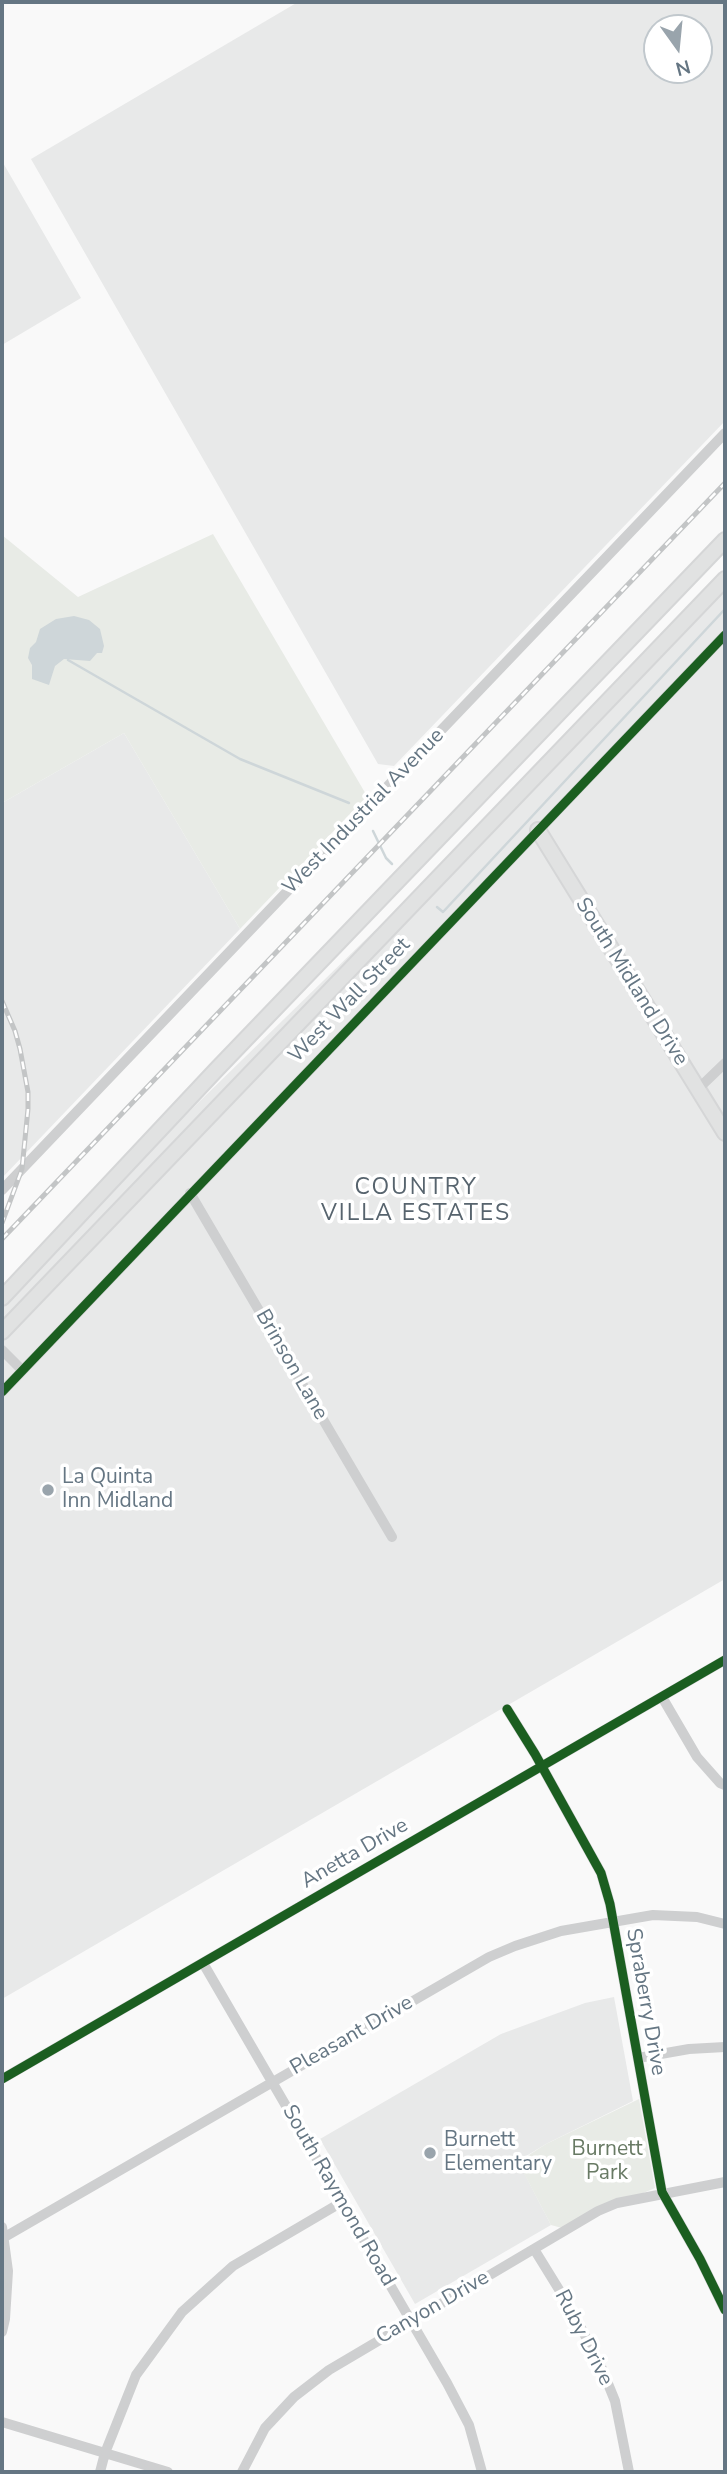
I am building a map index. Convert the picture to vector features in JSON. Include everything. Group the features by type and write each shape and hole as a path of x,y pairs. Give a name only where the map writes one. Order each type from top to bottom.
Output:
{"main road":[{"path":"2,1298 216,1070 725,540"},
{"name":"West Wall Street","path":"2,1332 725,579"},
{"name":"South Midland Drive","path":"538,830 725,1133"}],"street":[{"name":"West Industrial Avenue","path":"2,1190 725,433"},
{"name":"West Wall Street","path":"2,1392 725,635"},
{"path":"698,1089 725,1063"},
{"name":"Brinson Lane","path":"190,1193 392,1536"},
{"path":"2,1350 22,1370"},
{"name":"Anetta Drive","path":"2,2079 725,1660"},
{"path":"662,1697 697,1757 720,1783 725,1785"},
{"name":"Spraberry Drive","path":"507,1709 595,1860 610,1904 662,2192 725,2310"},
{"name":"Pleasant Drive","path":"3,2233 498,1953 550,1934 669,1914 725,1924"},
{"name":"South Raymond Road","path":"203,1963 469,2425 482,2472"},
{"path":"638,2058 689,2049 725,2047"},
{"name":"Canyon Drive","path":"242,2472 265,2428 294,2397 329,2370 598,2211 617,2203 662,2192 725,2182"},
{"path":"100,2472 136,2375 182,2312 233,2266 342,2202"},
{"path":"2,2332 8,2271 3,2233"},
{"name":"Ruby Drive","path":"534,2249 571,2309 600,2364 615,2401 628,2472"},
{"path":"2,2422 168,2472"}],"shaded area":[{"path":"298,2 725,2 725,421 394,766 378,764 31,159"},
{"path":"2,161 81,298 2,345"},
{"path":"725,589 725,1579 2,1999 2,1294"},
{"path":"74,616 89,620 100,629 104,646 102,653 97,653 90,661 64,659 55,666 49,685 32,679 32,665 28,658 40,629 56,619"},
{"path":"124,733 240,929 2,1178 2,803"},
{"name":"Burnett Elementary","path":"614,1997 633,2101 546,2144 518,2161 551,2225 415,2304 320,2139 501,2034 585,2003"}],"green space":[{"path":"213,534 367,796 240,929 124,733 2,803 2,535 78,597"},
{"name":"Burnett Park","path":"639,2099 655,2188 562,2228 551,2225 518,2162 546,2144"}],"waterway":[{"path":"437,907 443,912 725,609"},
{"path":"68,660 240,759 349,803"},
{"path":"373,831 386,858 392,864"}],"railway":[{"path":"2,1239 725,483"},
{"path":"2,1001 15,1031 28,1092 22,1169 2,1223"}],"cycle path":[{"path":"2,1392 725,635"},
{"path":"2,2079 725,1660"},
{"path":"507,1709 601,1873 610,1904 662,2192 725,2310"}],"place":[{"name":"La Quinta Inn Midland","path":"48,1490"},
{"name":"Burnett Elementary","path":"430,2153"}],"district":[{"name":"COUNTRY VILLA ESTATES","path":"416,1201"}]}
